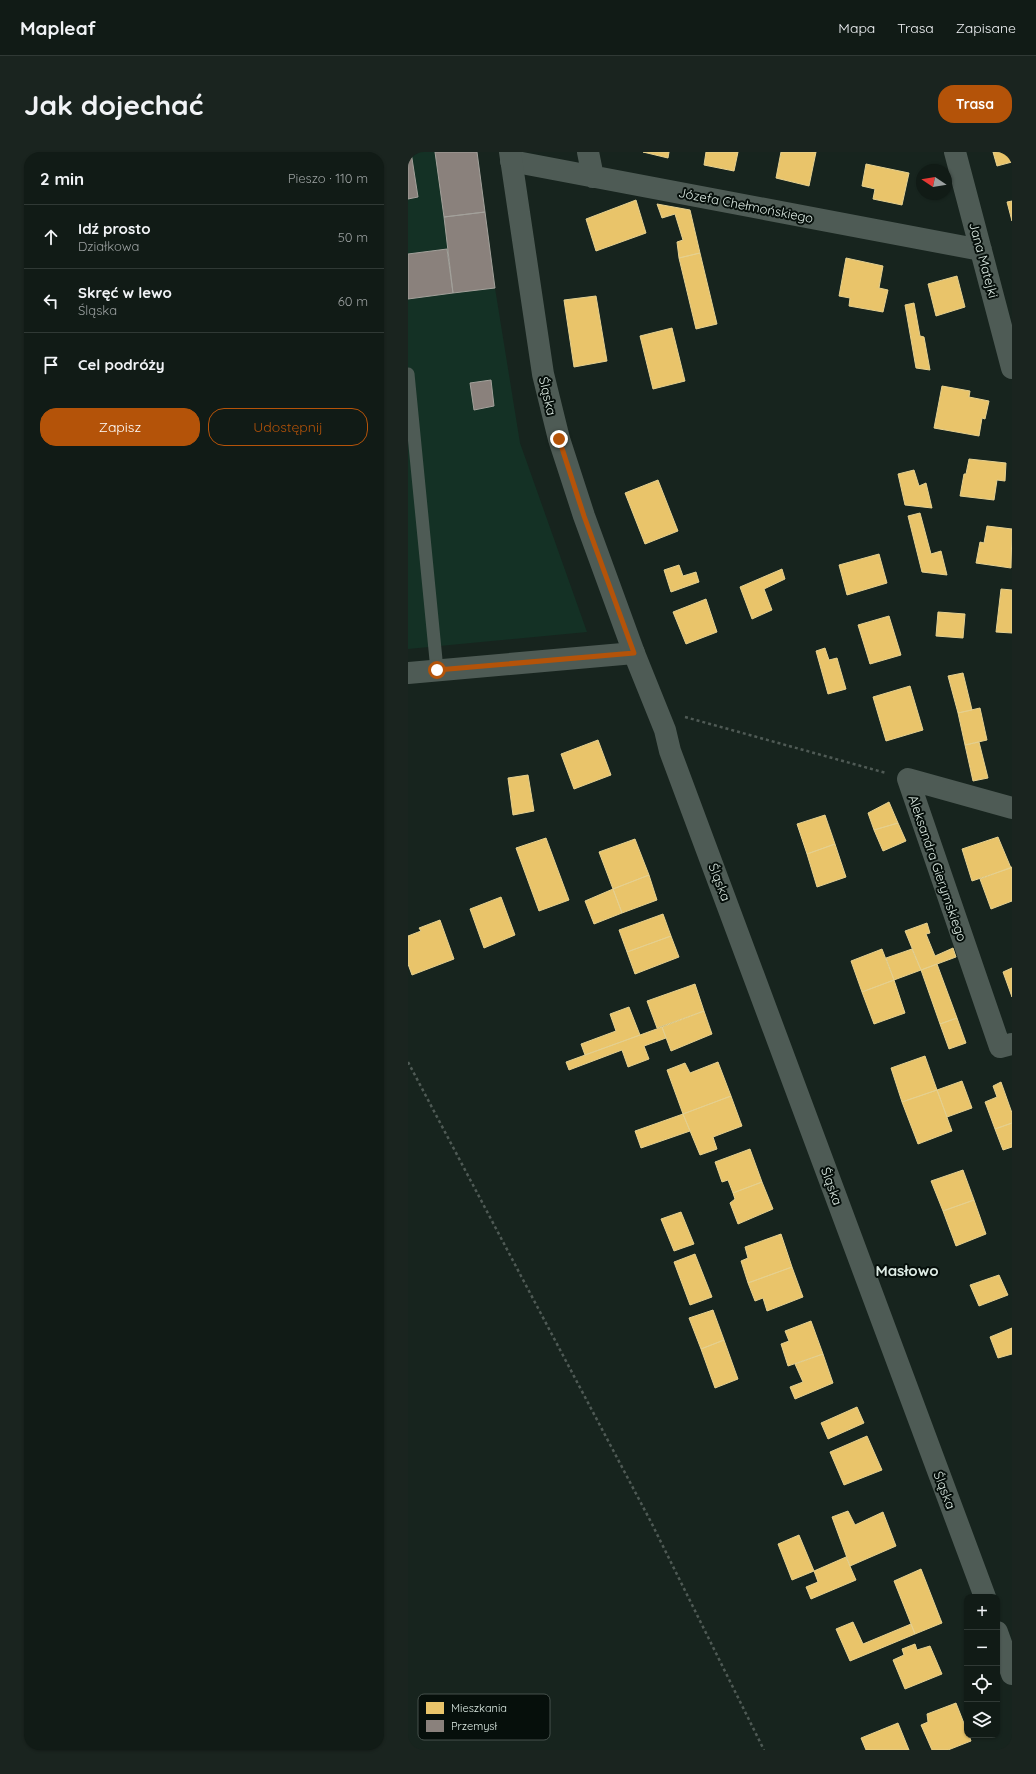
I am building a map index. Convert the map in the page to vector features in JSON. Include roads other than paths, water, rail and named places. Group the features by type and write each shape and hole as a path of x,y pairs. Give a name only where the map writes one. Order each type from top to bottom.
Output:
{"street":[{"path":"588,152 593,177"},
{"name":"Jana Matejki","path":"955,152 1012,368"},
{"name":"Józefa Chełmońskiego","path":"511,157 593,177 981,250"},
{"name":"Śląska","path":"511,157 543,374 559,439 584,516 634,653 665,730 670,751 984,1594"},
{"path":"408,673 634,653"},
{"name":"Aleksandra Gierymskiego","path":"1012,808 908,779 1000,1047 1012,1044"},
{"path":"1000,1640 1012,1674"}],"lane":[{"path":"408,374 437,670"}],"district":[{"name":"Masłowo","path":"907,1271"}]}
